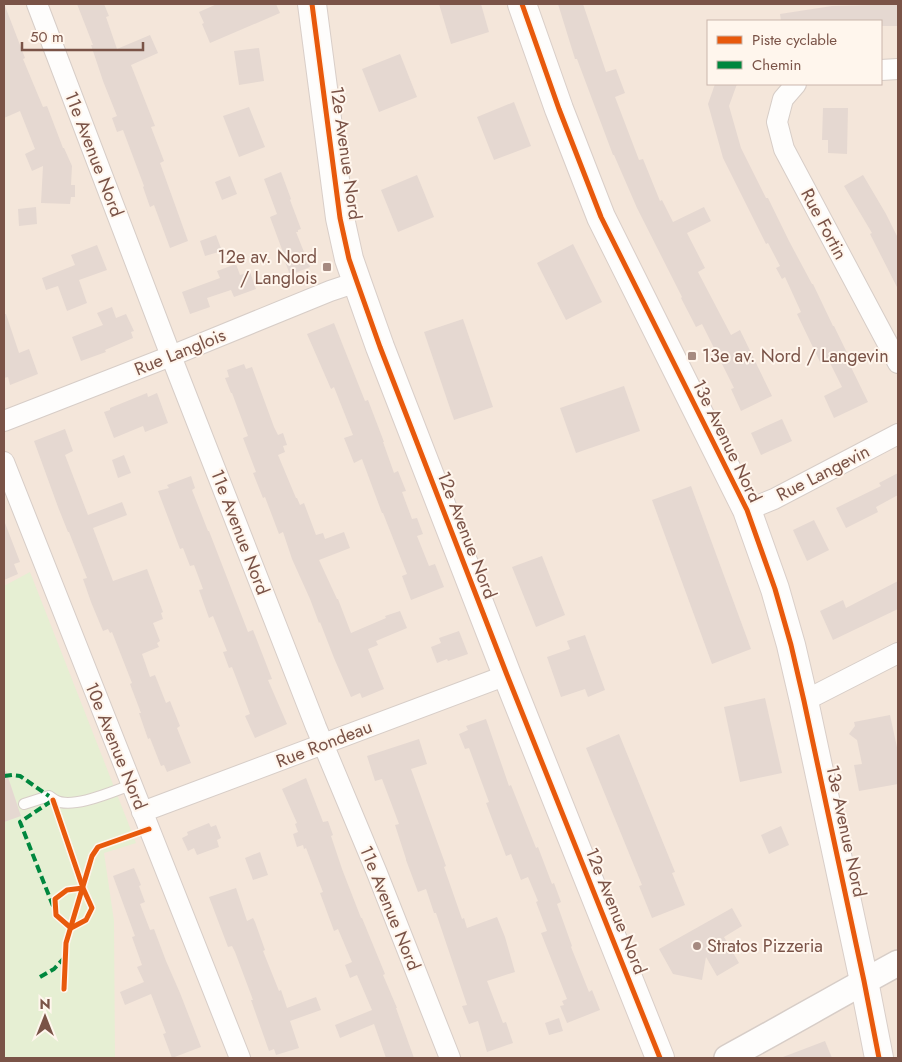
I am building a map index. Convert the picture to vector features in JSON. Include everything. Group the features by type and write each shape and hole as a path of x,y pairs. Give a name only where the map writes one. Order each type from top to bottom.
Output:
{"main road":[{"name":"12e Avenue Nord","path":"312,4 340,218 349,259 380,347 507,675 660,1058"},
{"name":"13e Avenue Nord","path":"522,4 559,109 601,216 747,510 775,589 804,701 879,1058"}],"street":[{"name":"11e Avenue Nord","path":"37,4 171,356 323,744 377,873 450,1058"},
{"path":"882,70 898,69"},
{"name":"Rue Fortin","path":"795,85 783,99 777,122 784,149 898,363"},
{"name":"Rue Langlois","path":"4,421 330,291 357,282"},
{"name":"Rue Langevin","path":"747,510 774,499 898,434"},
{"name":"10e Avenue Nord","path":"4,462 240,1058"},
{"path":"804,701 898,653"},
{"name":"Rue Rondeau","path":"142,812 507,675"},
{"path":"727,1058 898,963"}],"lane":[{"path":"24,804 49,796 53,800 64,803 75,803 92,799 132,784"}],"shaded area":[{"path":"4,4 898,4 898,1058 4,1058"}],"green space":[{"path":"30,572 136,843 104,853 114,921 115,1058 4,1058 4,586"}],"building":[{"path":"77,4 104,4 109,16 106,17 117,49 150,35 158,53 131,65 155,126 151,127 164,161 160,163 188,241 170,248 154,205 150,207 123,130 117,132 112,118 117,116"},
{"path":"217,4 276,4 280,13 210,43 199,12"},
{"path":"439,4 481,4 489,32 451,44"},
{"path":"558,4 583,4 606,72 616,69 625,93 615,97 639,160 643,159 660,201 662,200 673,222 704,207 711,221 687,233 705,268 698,272 731,335 740,330 772,396 741,411 731,389 734,388 702,324 696,327 613,155 577,59 575,59"},
{"path":"898,4 898,26 882,26 882,20 781,20 780,14 832,6"},
{"path":"5,6 25,58 23,59 43,107 47,106 72,166 71,185 75,185 75,197 71,197 70,204 41,203 43,166 32,171 25,154 35,149 20,111 4,118"},
{"path":"259,48 264,81 239,85 234,51"},
{"path":"400,54 417,97 379,112 362,69"},
{"path":"715,85 737,85 729,106 741,148 834,326 868,402 834,418 824,396 842,387 829,361 821,364 797,314 801,312 785,277 782,279 776,268 780,266 768,243 766,244 723,158 708,104"},
{"path":"514,102 531,146 494,160 477,117"},
{"path":"249,107 265,147 239,157 223,116"},
{"path":"823,108 848,108 847,154 828,153 828,140 822,140"},
{"path":"281,172 301,229 296,232 310,267 290,275 270,217 277,214 264,179"},
{"path":"417,175 434,217 398,232 381,190"},
{"path":"863,175 898,238 898,289 870,234 872,233 844,186"},
{"path":"230,176 237,194 222,200 215,182"},
{"path":"36,207 37,224 19,226 18,209"},
{"path":"216,235 222,251 205,256 200,241"},
{"path":"573,244 602,302 566,320 537,263"},
{"path":"97,245 107,270 79,280 87,303 67,311 58,286 46,290 42,278 75,265 71,255"},
{"path":"236,264 240,275 250,272 256,289 234,297 231,290 207,298 210,307 190,314 182,292 220,278 217,271"},
{"path":"112,307 116,318 126,314 134,331 131,332 133,338 105,350 106,352 81,361 72,337 103,325 97,313"},
{"path":"4,314 6,314 19,353 29,349 38,374 10,385 8,377 4,378"},
{"path":"463,319 493,407 454,420 424,332"},
{"path":"334,323 365,401 368,400 394,473 398,471 406,491 402,492 412,519 417,518 423,534 417,536 429,566 435,564 444,587 411,600 402,576 407,574 362,459 354,463 344,438 353,435 334,387 331,389 307,334"},
{"path":"244,364 246,369 252,367 274,427 278,435 283,433 287,445 283,446 285,452 278,455 296,498 300,505 304,503 316,535 323,533 325,539 344,532 350,548 319,560 338,599 351,633 386,618 385,616 400,611 407,628 376,641 378,645 368,649 384,689 362,698 360,693 351,697 292,559 283,532 279,534 265,497 263,498 253,473 256,472 243,438 248,436 225,378 229,377 227,370"},
{"path":"624,386 640,431 576,453 560,408"},
{"path":"147,393 148,397 157,393 168,423 145,432 143,426 114,438 104,412"},
{"path":"782,419 792,441 761,455 751,433"},
{"path":"65,429 73,451 65,455 88,515 122,502 127,515 93,528 113,581 147,569 163,612 161,613 163,619 153,623 160,641 157,643 159,647 142,654 150,677 155,675 166,703 170,701 180,726 177,728 191,763 167,772 164,765 161,766 150,738 148,739 130,684 132,683 112,632 110,633 108,629 103,631 91,602 83,579 87,578 34,441"},
{"path":"124,455 131,473 118,478 112,460"},
{"path":"898,473 898,495 876,507 878,512 846,528 836,508 881,486 879,483"},
{"path":"191,476 195,488 192,490 248,632 253,630 272,679 268,680 287,724 255,738 245,716 250,714 232,667 229,668 223,652 227,651 213,616 209,618 199,590 203,589 194,565 190,566 183,548 180,549 158,491 169,488 167,485"},
{"path":"691,486 751,649 712,664 652,500"},
{"path":"814,520 829,550 807,561 793,530"},
{"path":"4,524 20,562 14,564 18,574 4,580"},
{"path":"542,556 565,615 536,627 512,567"},
{"path":"898,581 898,609 833,640 820,611 843,600 846,608"},
{"path":"459,631 468,654 437,663 431,647 441,643 439,638"},
{"path":"585,635 605,690 588,697 585,689 561,697 547,657 570,649 567,641"},
{"path":"765,698 782,773 740,782 724,707"},
{"path":"890,715 898,752 898,784 859,791 854,765 862,764 857,740 849,734 855,726 854,722"},
{"path":"486,719 509,786 511,785 552,884 554,883 561,902 557,904 571,947 589,992 592,990 600,1010 567,1023 560,1006 564,1005 562,1001 567,999 541,933 547,931 536,902 538,901 528,877 521,880 511,854 506,856 486,803 489,802 469,748 465,749 459,734 468,730 466,726"},
{"path":"619,734 675,872 672,873 685,905 652,918 639,886 642,885 586,748"},
{"path":"419,739 427,764 411,769 446,866 444,867 462,919 464,918 467,928 497,917 515,972 487,981 503,1023 506,1022 513,1043 487,1052 478,1021 469,1024 462,1006 467,1005 436,913 434,913 426,889 418,892 395,825 399,824 382,779 375,781 367,756"},
{"path":"4,771 6,771 21,816 4,822"},
{"path":"306,778 323,822 328,821 342,869 385,974 383,975 397,1008 414,1058 386,1058 374,1024 340,1038 335,1025 372,1010 357,975 350,978 345,965 352,962 338,929 334,931 320,893 323,892 306,848 304,849 303,845 297,847 293,834 298,832 295,824 297,823 282,789"},
{"path":"209,823 211,827 216,825 221,838 217,840 219,847 197,855 194,848 188,851 182,838 188,835 187,832"},
{"path":"781,826 789,845 769,854 761,835"},
{"path":"260,852 268,875 253,880 245,858"},
{"path":"134,868 145,902 140,904 150,930 154,929 201,1047 172,1058 163,1034 166,1033 151,994 125,1005 120,992 144,982 137,967 142,965 132,937 135,936 113,876"},
{"path":"236,888 247,921 253,918 255,922 265,950 263,951 287,1008 316,997 321,1010 290,1021 299,1048 276,1055 274,1049 269,1051 235,952 232,946 228,947 209,897"},
{"name":"Stratos Pizzeria","path":"732,908 742,926 724,937 739,963 717,976 706,957 702,980 673,974 659,949"},
{"path":"559,1018 563,1031 549,1035 545,1023"},
{"path":"825,1041 832,1058 783,1057"}],"marked path":[{"path":"4,776 20,776 49,796"},
{"path":"53,906 20,822 53,800 55,804"},
{"path":"40,977 54,969 65,957"}],"cycle path":[{"path":"312,4 340,218 349,259 380,347 507,675 660,1058"},
{"path":"522,4 559,109 601,217 747,510 775,589 804,701 879,1058"},
{"path":"53,800 83,888 67,890 55,899 56,915 71,928 86,920 92,908 83,888"},
{"path":"64,989 66,943 92,856 98,847 149,829"}],"place":[{"name":"12e av. Nord / Langlois","path":"327,267"},
{"name":"13e av. Nord / Langevin","path":"692,356"},
{"name":"Stratos Pizzeria","path":"697,946"}]}
